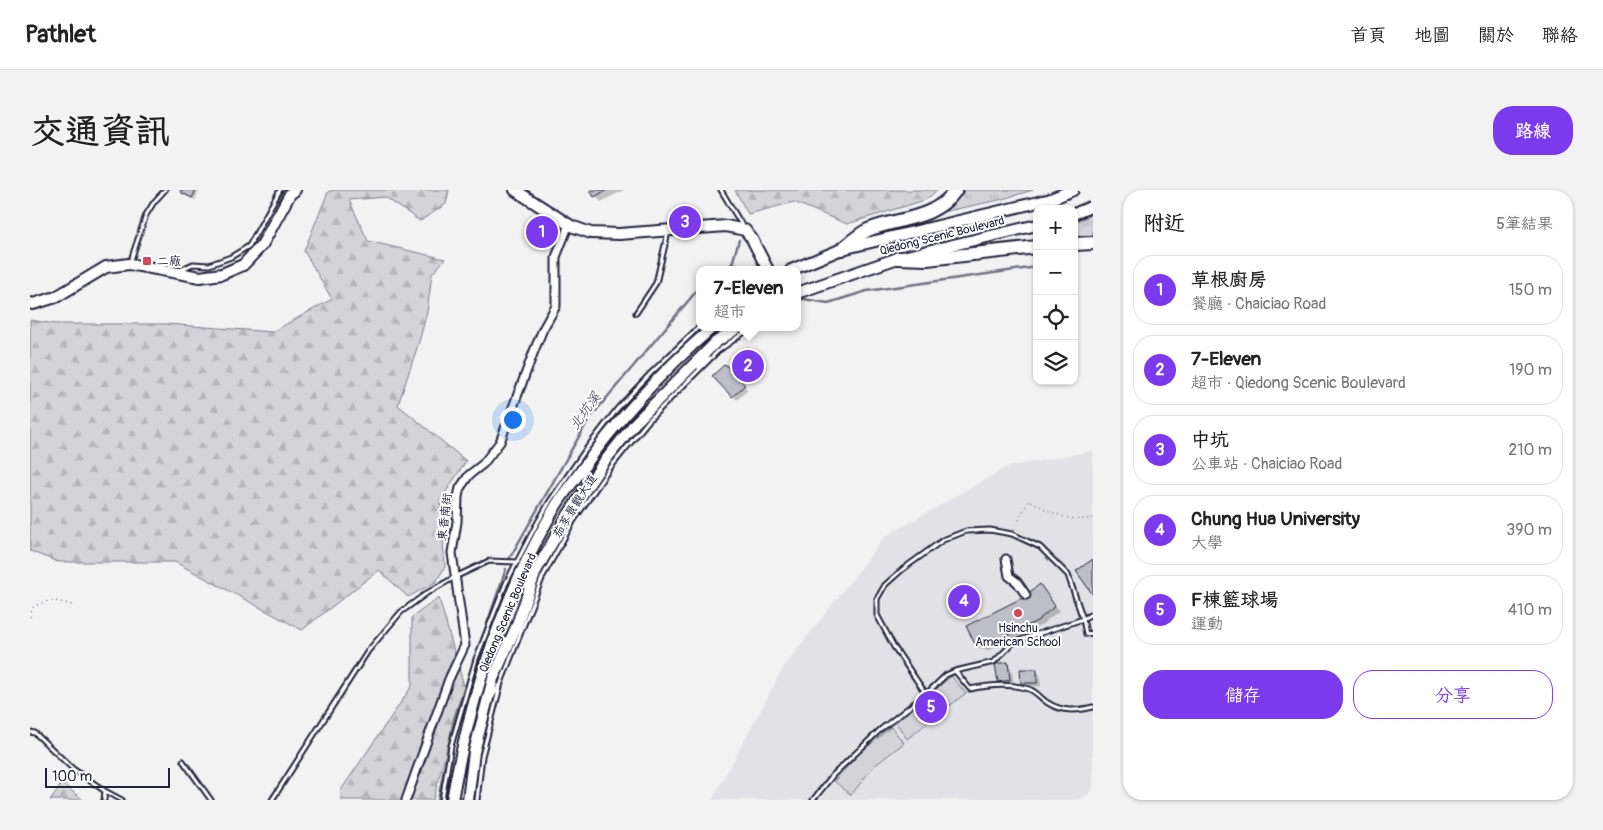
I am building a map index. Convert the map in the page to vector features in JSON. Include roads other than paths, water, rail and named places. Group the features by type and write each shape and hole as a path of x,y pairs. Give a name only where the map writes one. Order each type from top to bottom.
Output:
{"highway":[{"path":"842,249 867,230 933,211 956,190"},
{"path":"898,258 927,259 1033,247"}],"main road":[{"path":"30,303 33,304 56,297 106,267 129,264 200,277 222,274 243,265 262,245 290,194 295,190"},
{"path":"515,190 569,224 591,233 619,234 726,226 745,230 752,239 766,266"},
{"name":"Qiedong Scenic Boulevard","path":"801,266 842,249 1052,199 1073,190"},
{"path":"1078,212 1093,206"},
{"name":"Qiedong Scenic Boulevard","path":"801,292 898,258 1033,226"},
{"name":"Qiedong Scenic Boulevard","path":"452,800 461,751 484,666 522,563 555,508 599,447 657,380 710,331"},
{"name":"Qiedong Scenic Boulevard","path":"468,800 474,752 493,680 568,515 604,462 635,423 716,342 732,331"}],"street":[{"name":"東香南街","path":"406,800 449,679 465,645 452,553 458,522 460,488 469,475 483,464 500,442 537,344 556,306 556,257 569,224"},
{"path":"1006,559 1009,576 1017,582 1026,595"}],"lane":[{"path":"129,264 146,215 165,190"},
{"path":"175,273 193,264 209,265 231,257 249,246 280,190"},
{"path":"721,190 745,230"},
{"path":"636,313 656,283 668,229"},
{"name":"茄苳景觀大道","path":"442,800 451,746 476,658 506,584 522,563 550,501 618,408 696,330"},
{"name":"茄苳景觀大道","path":"477,800 482,756 501,683 540,573 610,468 648,420 718,352 747,331"},
{"path":"665,391 718,352"},
{"path":"566,479 599,447"},
{"path":"926,694 894,647 877,615 877,599 885,585 903,569 943,540 966,531 990,530 1012,534 1040,547 1068,575 1083,619 1086,634 1093,634"},
{"path":"272,800 368,652 401,612 427,593 455,577 490,561 522,563"},
{"path":"814,800 832,776 880,730 926,694 946,675 994,662 1014,642 1083,619 1093,612"},
{"path":"956,671 970,689 988,685 1013,686 1029,689 1047,702 1062,708 1077,711 1093,707"},
{"path":"486,710 501,683"},
{"path":"30,732 35,733 73,769 122,800"},
{"path":"183,761 211,800"},
{"path":"104,800 106,791"}],"waterway":[{"name":"北坑溪","path":"729,266 732,264 739,240"},
{"path":"732,264 738,266"},
{"path":"801,299 828,303 867,291 1033,268"},
{"name":"北坑溪","path":"508,561 589,419 696,292"},
{"name":"北坑溪","path":"438,800 454,719 506,569"}],"place":[{"name":"中坑","path":"685,222"},
{"name":"草根廚房","path":"542,232"},
{"name":"二廠","path":"147,261"},
{"name":"7-Eleven","path":"748,366"},
{"name":"Chung Hua University","path":"964,601"},
{"name":"Hsinchu American School","path":"1018,613"},
{"name":"F棟籃球場","path":"931,707"}]}
